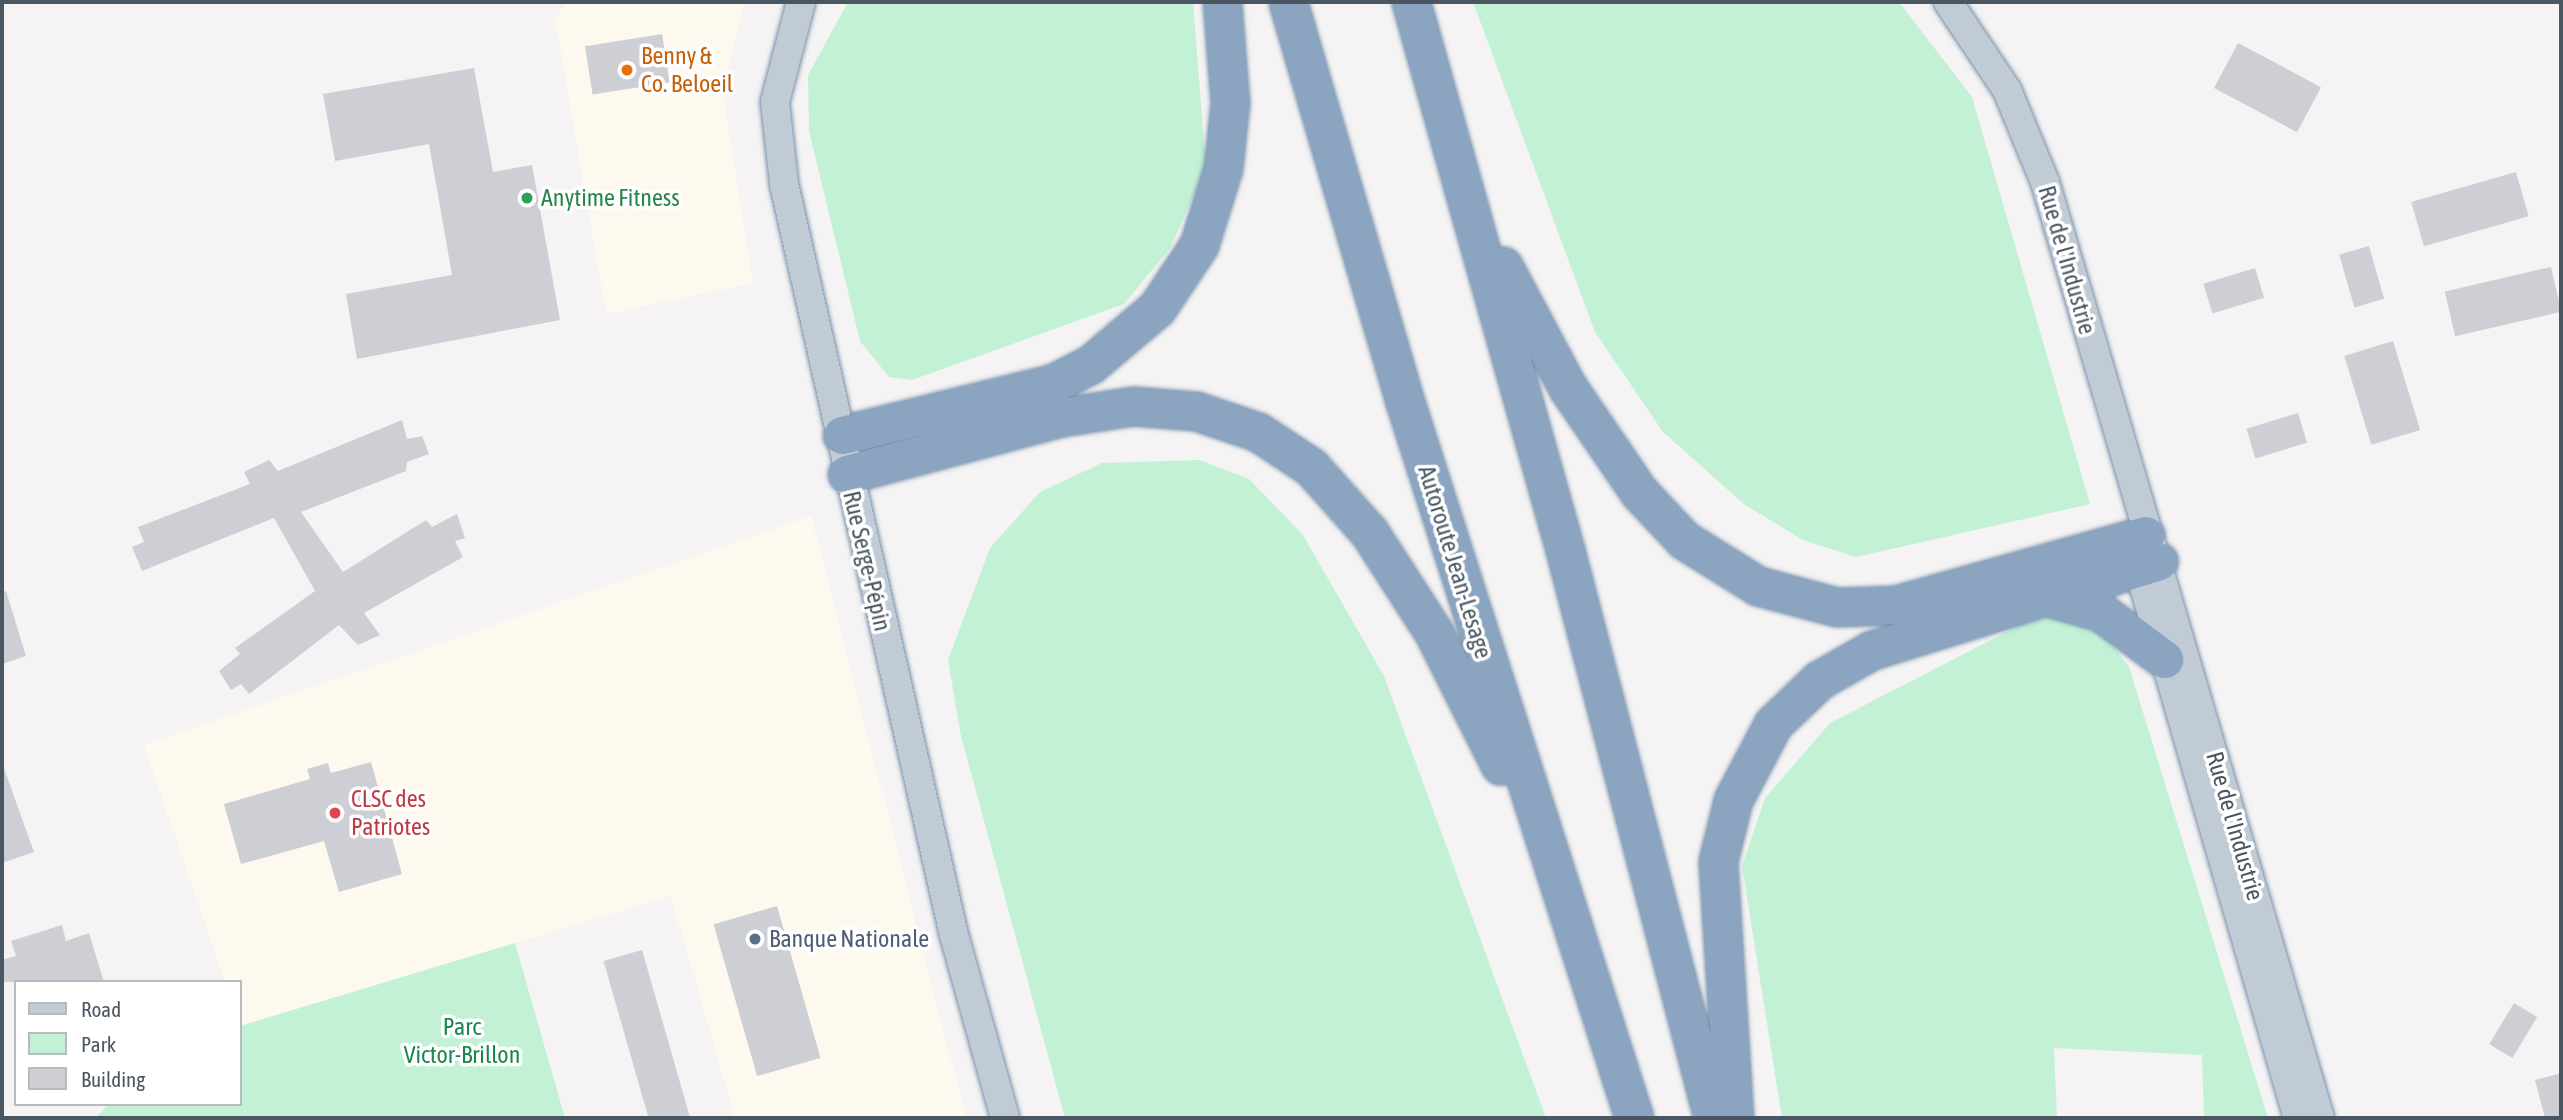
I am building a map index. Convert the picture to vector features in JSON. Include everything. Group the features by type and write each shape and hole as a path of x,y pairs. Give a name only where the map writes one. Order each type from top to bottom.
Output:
{"highway":[{"path":"842,435 1052,384 1091,365 1157,308 1199,245 1223,168 1230,103 1223,2"},
{"name":"Autoroute Jean-Lesage","path":"1288,2 1554,873 1634,1118"},
{"path":"1411,2 1468,198 1713,1118"},
{"path":"1468,198 1557,369 1609,454 1670,527 1742,578 1799,601 1875,607 2147,554"},
{"path":"847,474 1061,417 1133,405 1205,413 1273,440 1323,479 1388,560 1451,666 1554,873"},
{"path":"1734,1118 1718,861 1733,800 1760,743 1802,694 1855,658 2052,598 2147,554"},
{"path":"2052,598 2108,615 2164,659"}],"street":[{"name":"Rue Serge-Pépin","path":"801,2 777,81 777,143 842,435 847,474 954,934 1005,1118"},
{"name":"Rue de l'Industrie","path":"1948,2 1996,70 2035,155 2147,554 2320,1118"},
{"name":"Rue de l'Industrie","path":"2147,554 2164,659 2298,1118"}],"shaded area":[{"path":"568,2 744,2 723,95 753,283 606,314 555,18"},
{"path":"811,516 966,1118 735,1118 671,896 242,1025 242,980 224,980 144,745"}],"green space":[{"path":"848,2 1193,2 1206,168 1170,248 1124,304 912,380 889,377 860,341 809,131 808,75"},
{"path":"1473,2 1899,2 1972,97 2090,504 1856,557 1803,540 1745,505 1663,432 1595,332"},
{"path":"1199,460 1249,479 1303,535 1384,676 1546,1118 1065,1118 961,736 948,660 990,548 1040,492 1102,463"},
{"path":"2055,615 2103,632 2129,667 2268,1118 2204,1118 2202,1055 2054,1048 2057,1118 1782,1118 1742,866 1765,798 1830,723 2022,624"},
{"name":"Parc Victor-Brillon","path":"515,943 565,1118 96,1118 106,1106 242,1106 242,1025"}],"building":[{"path":"662,34 670,82 593,95 585,46"},
{"path":"2238,43 2321,87 2297,132 2214,88"},
{"path":"474,68 493,172 532,165 560,320 357,359 346,294 452,275 429,144 335,161 323,94"},
{"path":"2516,172 2529,216 2424,246 2411,202"},
{"path":"2369,246 2384,299 2354,307 2339,255"},
{"path":"2551,267 2561,312 2455,336 2445,292"},
{"path":"2255,268 2264,298 2212,313 2203,284"},
{"path":"2393,341 2420,430 2371,445 2344,356"},
{"path":"2298,413 2307,443 2255,458 2246,429"},
{"path":"402,420 407,439 422,436 429,454 407,462 406,471 301,512 343,572 426,520 432,527 457,514 465,538 455,541 463,557 364,613 380,635 358,645 339,625 249,694 241,684 231,690 219,671 240,654 235,648 315,591 274,518 142,571 132,547 144,542 138,527 250,484 244,472 269,460 278,471"},
{"path":"6,591 26,656 2,664 2,592"},
{"path":"371,762 402,874 339,892 324,841 241,864 224,804 310,779 307,769 328,763 331,773"},
{"path":"2,763 34,852 2,863"},
{"path":"777,906 821,1058 757,1076 714,924"},
{"path":"62,925 66,941 89,933 103,980 2,982 2,960 16,956 11,941"},
{"path":"642,950 690,1117 649,1118 604,961"},
{"path":"2514,1003 2537,1017 2512,1058 2489,1044"},
{"path":"2561,1073 2561,1118 2545,1118 2535,1080"}],"place":[{"name":"Benny & Co. Beloeil","path":"627,70"},
{"name":"Anytime Fitness","path":"527,198"},
{"name":"CLSC des Patriotes","path":"335,813"},
{"name":"Banque Nationale","path":"755,939"}]}
